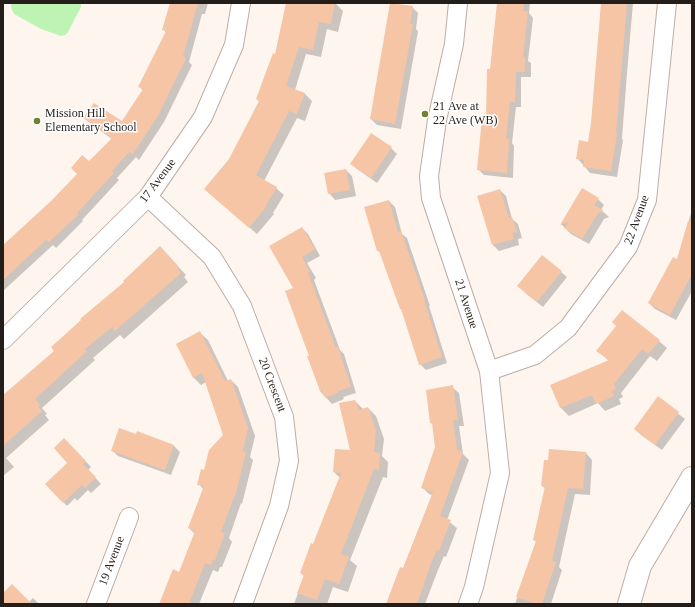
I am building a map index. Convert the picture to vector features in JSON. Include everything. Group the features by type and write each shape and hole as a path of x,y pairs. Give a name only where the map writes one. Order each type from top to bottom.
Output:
{"street":[{"name":"17 Avenue","path":"3,340 148,197 203,117 234,45 241,3"},
{"name":"21 Avenue","path":"458,3 454,44 437,120 429,176 431,198 489,371 500,473 474,587 468,604"},
{"name":"22 Avenue","path":"489,371 535,355 568,328 628,247 647,200 667,3"},
{"name":"20 Crescent","path":"148,197 212,257 242,306 284,417 289,461 279,506 243,604"},
{"path":"629,604 640,566 692,478"},
{"name":"19 Avenue","path":"96,604 129,517"}],"green space":[{"path":"11,3 81,3 81,7 68,32 61,36 41,29 14,14"}],"building":[{"path":"170,3 198,3 183,56 186,58 158,116 133,154 129,152 112,171 114,173 77,213 78,215 49,242 46,240 3,280 3,245 51,201 77,174 71,168 82,155 89,161 112,138 83,118 94,103 122,121 143,89 138,87 166,31 162,30"},
{"path":"286,3 335,3 331,24 319,22 313,50 299,47 286,86 305,93 297,114 289,111 256,175 277,187 266,205 267,206 249,228 204,189 229,159 259,101 256,99 273,53 275,54"},
{"path":"390,3 413,6 410,24 413,24 395,124 370,119"},
{"path":"497,3 524,3 523,11 528,11 523,57 525,57 525,72 516,72 515,102 510,102 506,138 509,139 507,173 477,170 482,118 486,119 487,69 490,69"},
{"path":"601,3 627,4 617,134 611,171 583,167 584,160 576,159 579,140 588,142 591,123"},
{"path":"371,133 392,147 371,178 350,164"},
{"path":"346,169 350,190 328,194 324,173"},
{"path":"582,188 599,198 594,205 604,211 598,213 582,239 564,228 569,222 560,225"},
{"path":"500,189 509,218 512,217 517,232 512,233 514,239 492,245 477,196"},
{"path":"389,200 398,232 401,231 425,300 442,357 419,365 401,309 379,251 377,251 364,207"},
{"path":"688,221 692,221 692,274 670,315 648,303 673,257 677,259"},
{"path":"302,227 315,249 302,257 310,272 308,273 336,348 338,347 351,387 338,391 338,393 325,398 322,390 320,391 285,291 293,288 269,246"},
{"path":"160,246 179,267 177,268 181,273 115,331 112,327 85,349 87,351 35,399 40,405 38,407 42,411 3,446 3,395 54,351 51,347 81,320 80,319 124,282 123,281"},
{"path":"542,255 562,271 537,302 517,286"},
{"path":"622,310 660,340 648,354 642,349 614,384 616,389 612,391 614,396 596,404 592,395 560,408 550,385 609,360 596,351 616,326 612,322"},
{"path":"200,331 225,381 231,379 248,428 243,451 246,452 235,497 221,532 225,533 215,560 213,560 211,565 205,563 189,604 159,604 173,569 179,572 195,531 188,528 204,486 197,485 201,469 204,470 209,450 223,435 202,373 193,378 176,344"},
{"path":"453,385 458,420 453,420 457,450 463,452 440,516 451,520 439,551 437,550 431,563 417,604 386,604 400,567 403,568 433,492 421,488 435,447 426,390"},
{"path":"658,396 679,412 655,445 634,429"},
{"path":"355,400 359,410 368,407 376,430 374,452 380,453 379,470 374,469 341,554 349,557 339,584 325,579 317,600 297,593 304,575 300,573 311,543 313,544 341,473 333,472 335,449 350,450 339,403"},
{"path":"119,428 136,434 137,431 174,445 165,470 111,451"},
{"path":"64,438 86,461 83,464 96,477 85,488 82,485 63,503 45,484 67,463 54,448"},
{"path":"549,449 586,452 583,489 568,488 552,561 556,562 542,604 537,604 516,597 536,541 533,540 545,486 541,486 544,460 548,460"},
{"path":"12,584 32,604 3,604 3,593"}],"place":[{"name":"21 Ave at 22 Ave (WB)","path":"425,114"},
{"name":"Mission Hill Elementary School","path":"37,121"}]}
